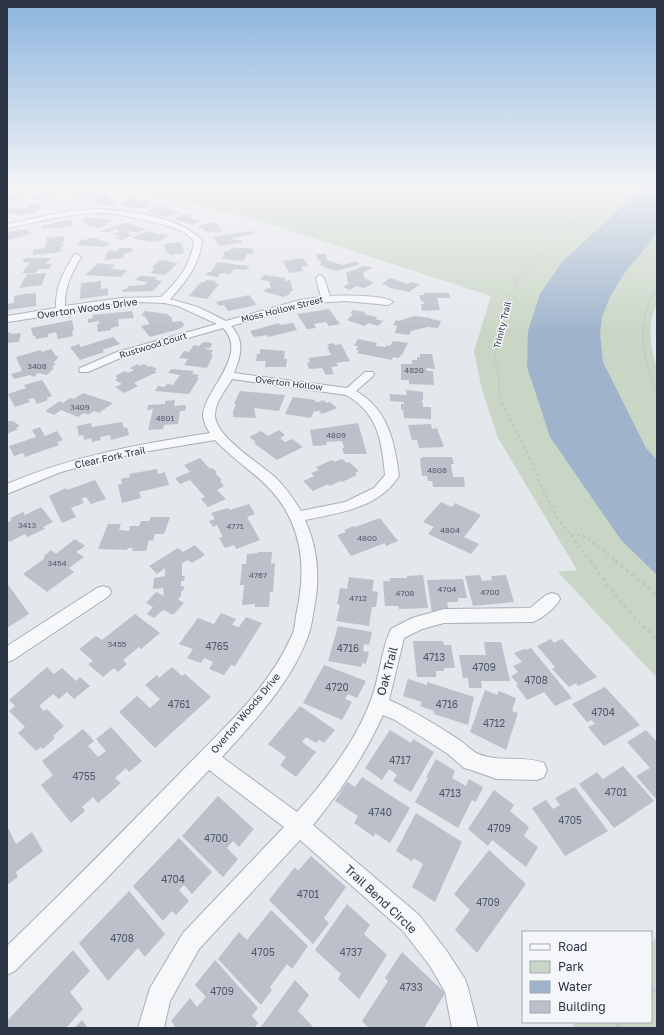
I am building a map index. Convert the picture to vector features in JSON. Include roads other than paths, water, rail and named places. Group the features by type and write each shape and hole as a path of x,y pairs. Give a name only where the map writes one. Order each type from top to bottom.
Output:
{"street":[{"path":"162,300 180,284 192,265 198,252 198,241 194,235"},
{"path":"61,310 60,297 62,284 77,257"},
{"path":"320,278 326,298"},
{"name":"Moss Hollow Street","path":"224,323 303,302 326,298 346,298 388,302"},
{"name":"Overton Woods Drive","path":"7,319 110,303 162,300 197,310 224,323 235,338 236,347 228,375 211,402 208,415 211,425 217,436 275,483 286,497 300,524 309,560 310,579 301,636 289,659 266,691 208,758 110,862 7,963"},
{"name":"Rustwood Court","path":"84,370 122,354 224,323"},
{"path":"349,392 369,374"},
{"name":"Overton Hollow","path":"228,375 349,392 359,396 369,404 384,430 391,459 392,476 379,491 349,506 297,518"},
{"name":"Clear Fork Trail","path":"7,489 23,481 60,468 136,451 217,436"},
{"path":"7,656 103,592"},
{"name":"Oak Trail","path":"299,826 323,798 365,733 378,704 397,634 418,623 444,616 533,615 552,598"},
{"path":"378,704 401,714 455,748 471,761 497,769 537,770"},
{"name":"Trail Bend Circle","path":"208,758 299,826 411,923 438,958 456,988 465,1028"},
{"path":"151,1028 159,997 191,940 299,826"}],"water":[{"path":"591,235 654,235 649,244 625,272 610,297 602,317 600,333 603,362 646,448 657,460 657,575 621,540 550,437 527,367 528,331 540,294 562,262"}]}
